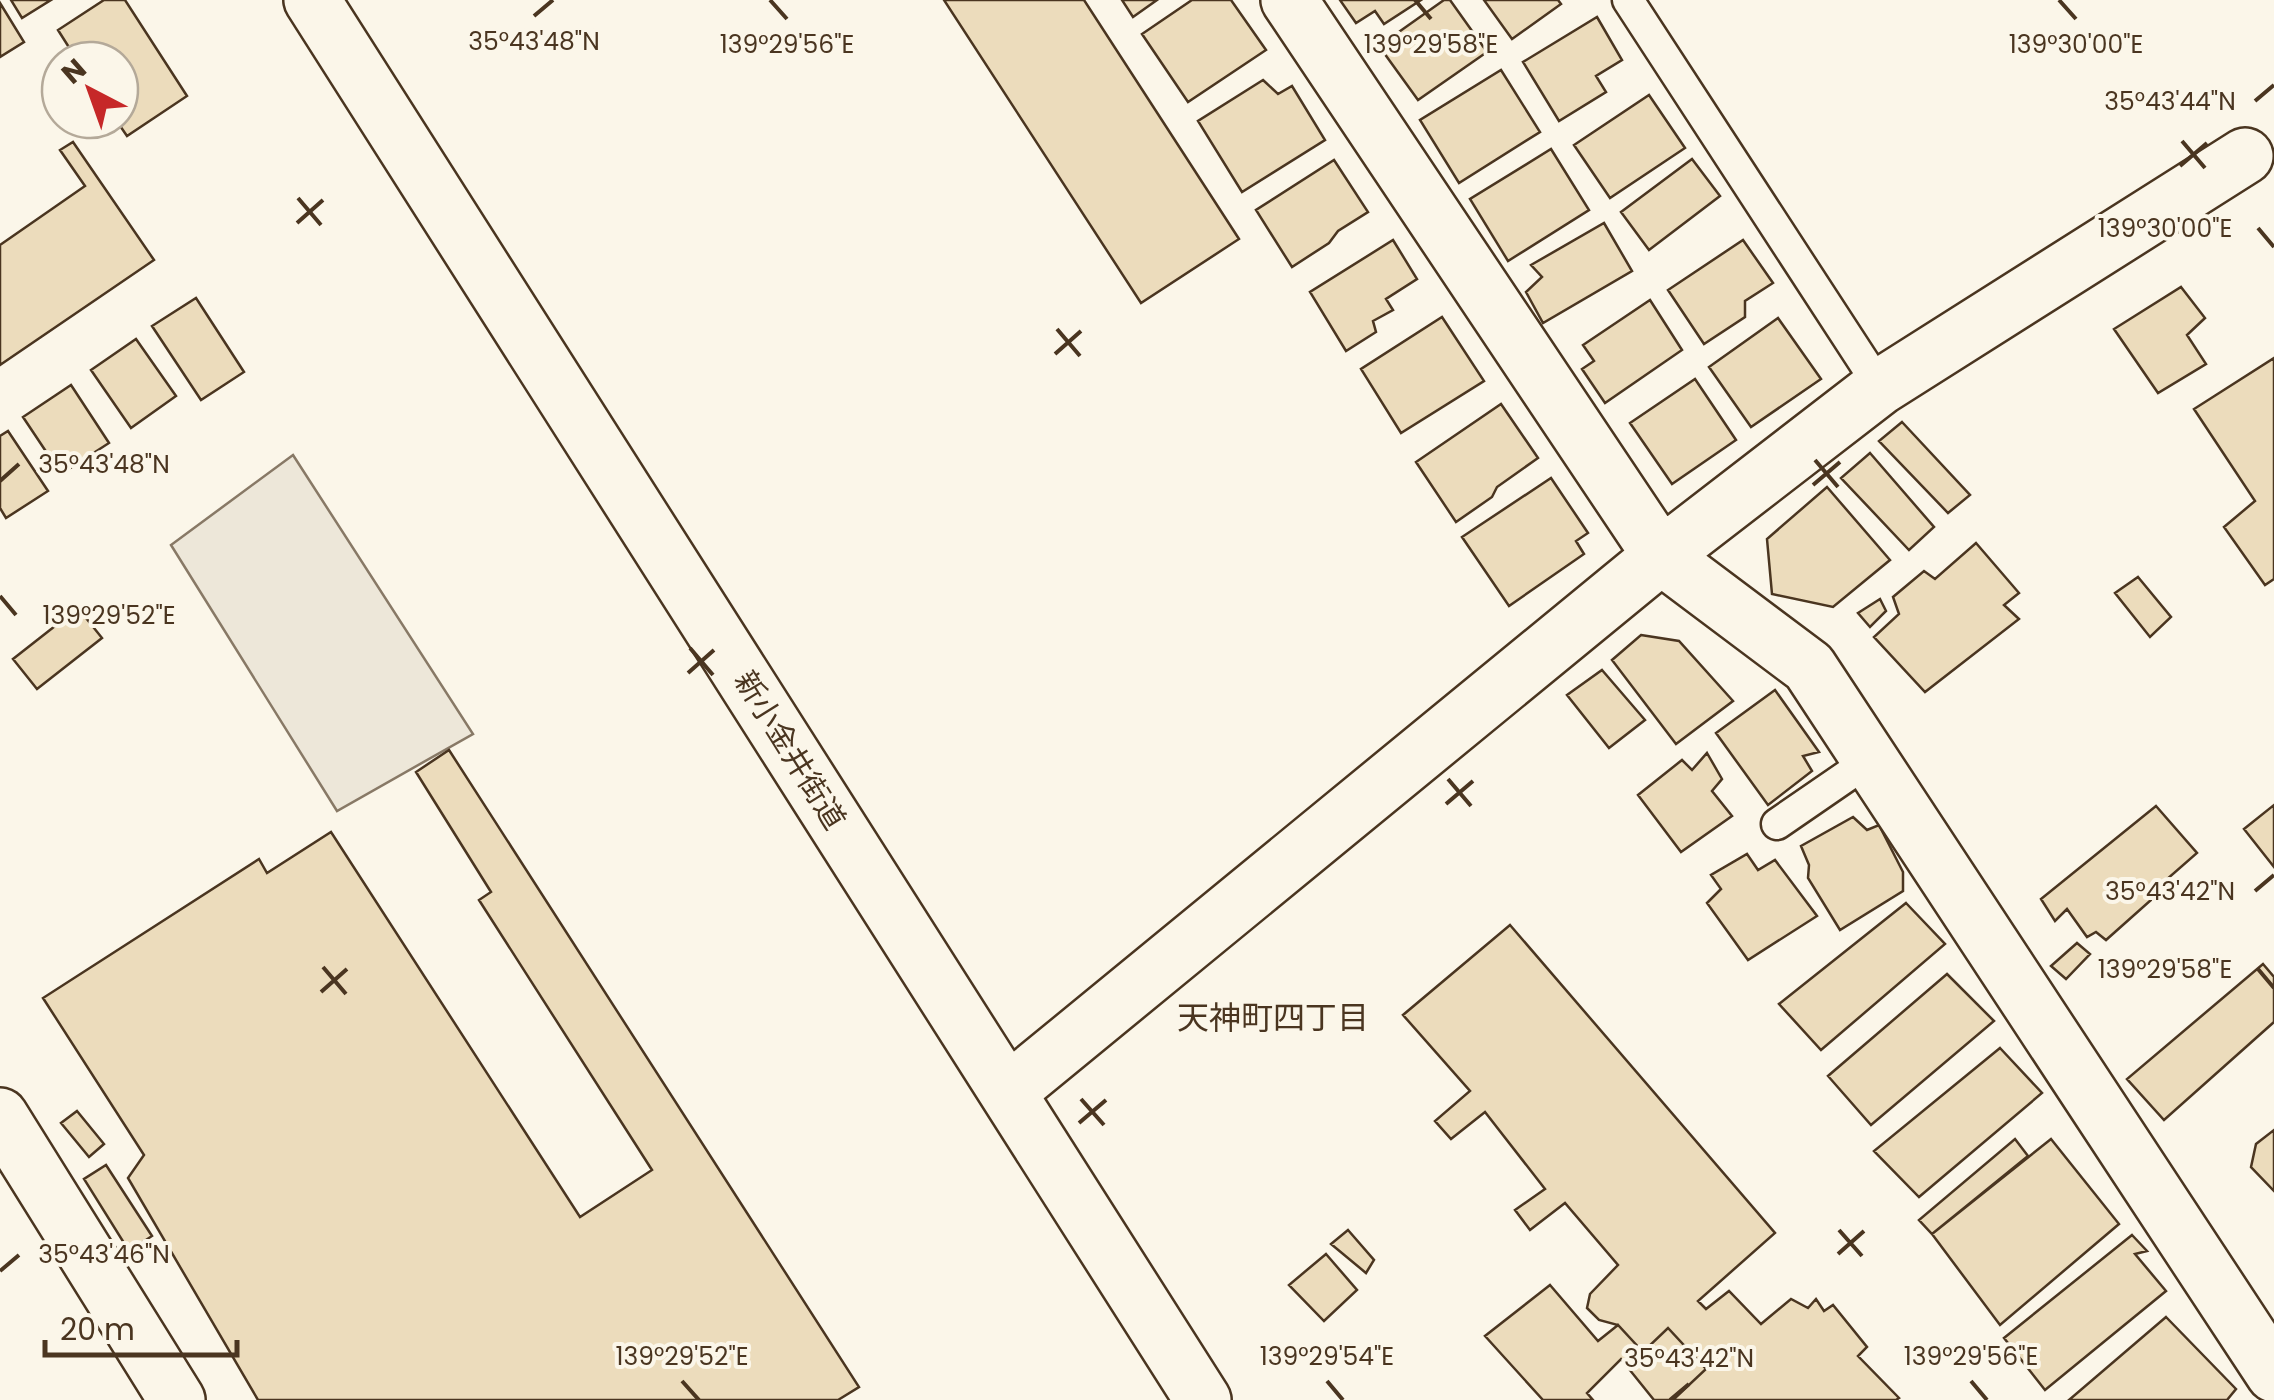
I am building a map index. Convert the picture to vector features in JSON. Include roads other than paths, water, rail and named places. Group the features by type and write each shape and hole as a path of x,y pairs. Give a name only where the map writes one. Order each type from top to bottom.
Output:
{"street":[{"name":"新小金井街道","path":"312,0 1203,1400"},
{"path":"1289,0 1661,556 1808,667 2274,1374"},
{"path":"1008,1092 1661,556 1880,387 2244,156"},
{"path":"0,1116 177,1400"}],"lane":[{"path":"1628,0 1880,387"},
{"path":"1777,824 1870,760"}],"district":[{"name":"天神町四丁目","path":"1273,1017"}]}
